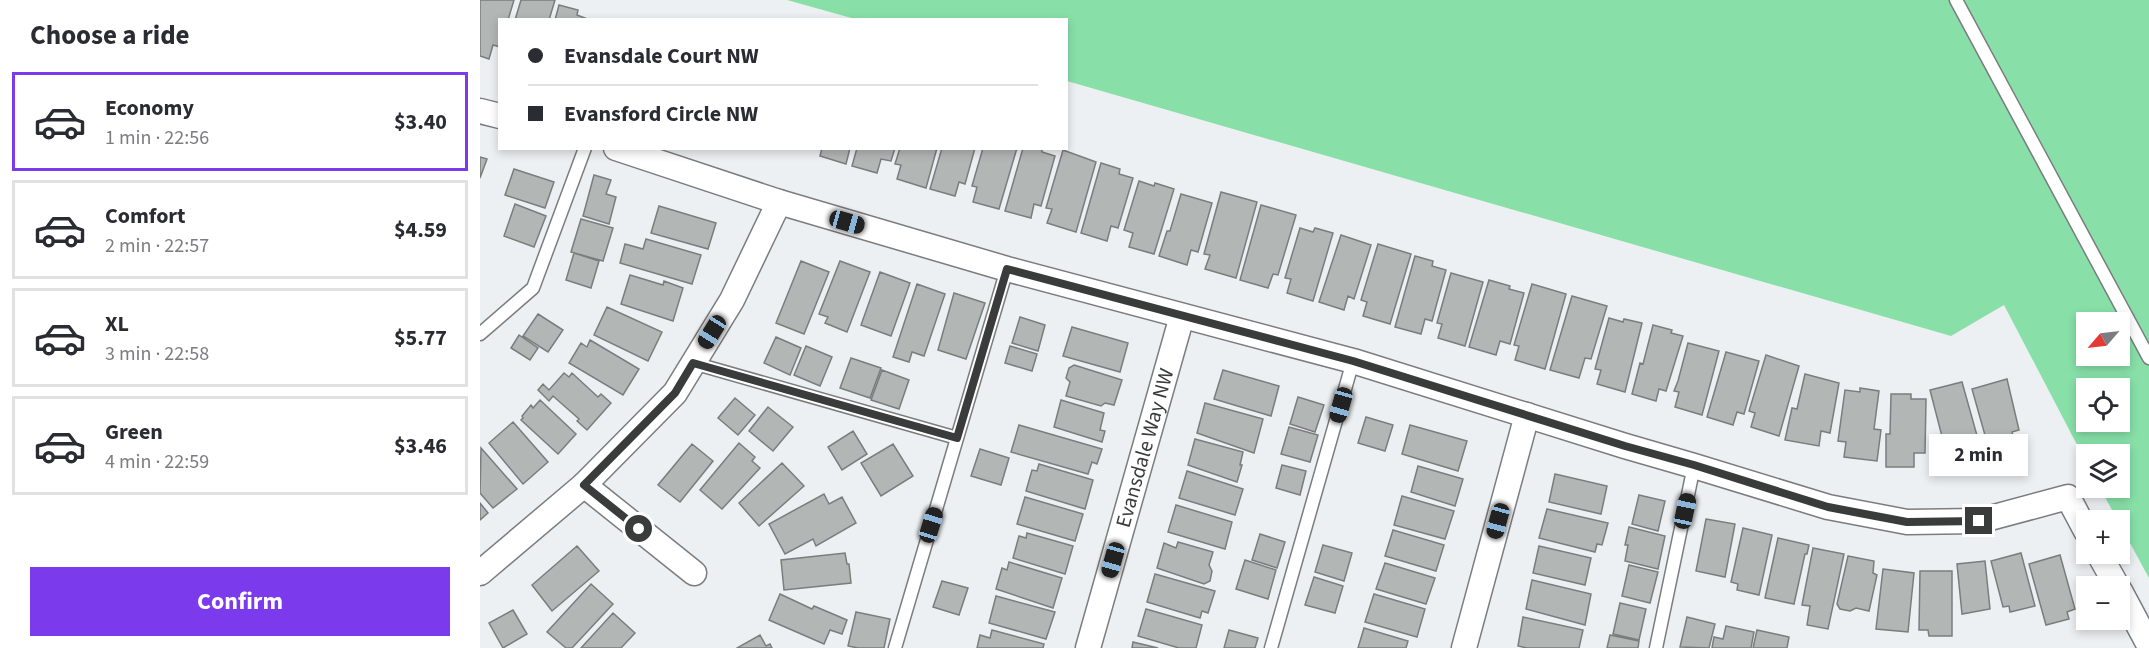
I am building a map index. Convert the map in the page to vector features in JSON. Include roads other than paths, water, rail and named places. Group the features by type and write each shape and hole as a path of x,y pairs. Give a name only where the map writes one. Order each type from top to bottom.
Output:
{"street":[{"path":"480,111 498,116"},
{"path":"622,150 779,202 1007,269 1353,361 1828,507 1907,522 1979,521 2068,497 2076,512"},
{"path":"480,573 584,485 675,393 732,300 779,202"},
{"name":"Evansdale Way NW","path":"1088,648 1182,316"},
{"path":"1464,648 1527,415"},
{"path":"584,485 694,573"},
{"path":"2130,610 2149,645"}],"lane":[{"path":"1956,0 2149,358"},
{"path":"480,334 533,288 584,150"},
{"path":"895,648 1007,269"},
{"path":"1271,648 1353,361"},
{"path":"693,363 957,438"},
{"path":"1656,648 1694,465"}]}
